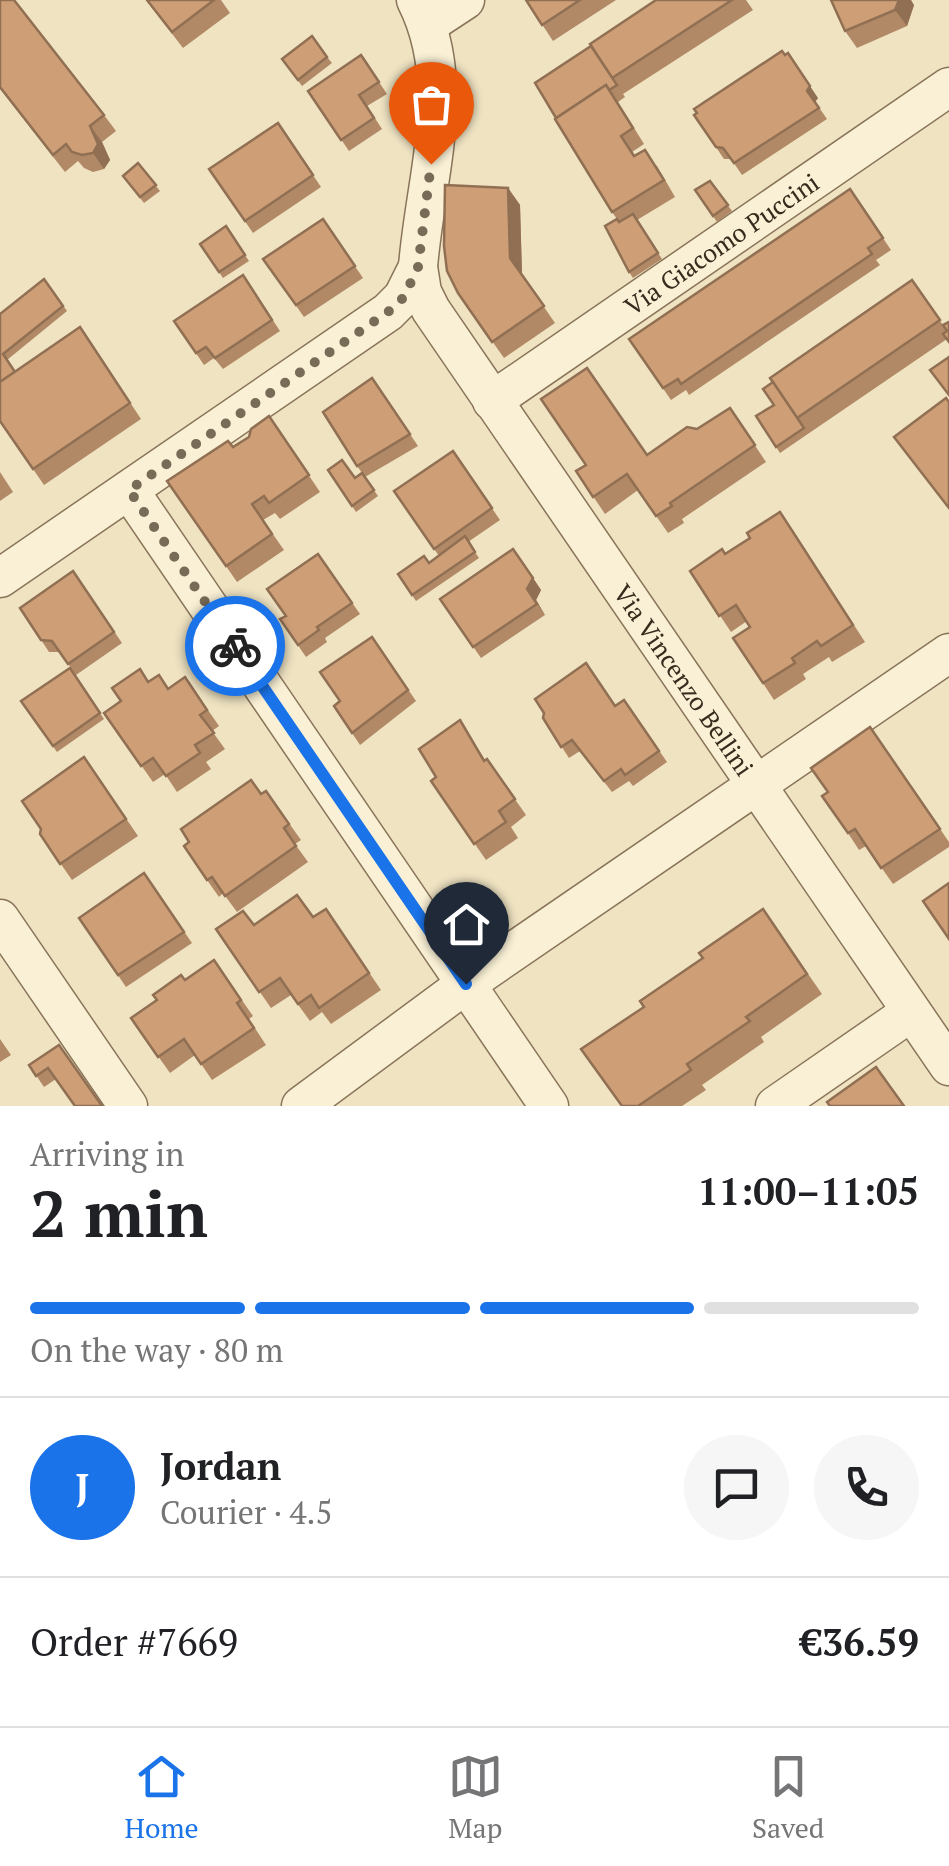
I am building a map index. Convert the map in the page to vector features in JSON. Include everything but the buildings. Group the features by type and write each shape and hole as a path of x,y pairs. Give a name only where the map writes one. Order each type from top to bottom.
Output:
{"street":[{"path":"0,578 388,312 420,279 439,87 435,50 422,12 465,0"},
{"name":"Via Giacomo Puccini","path":"492,401 949,87"},
{"name":"Via Vincenzo Bellini","path":"420,279 492,401 949,1066"},
{"path":"129,490 549,1106"},
{"path":"302,1106 466,984 949,653"},
{"path":"0,919 128,1106"},
{"path":"775,1106 912,1012"}],"way so far":[{"path":"235,646 129,490 388,312 404,297 418,267 431,164"}],"route":[{"path":"235,646 466,984"}]}
